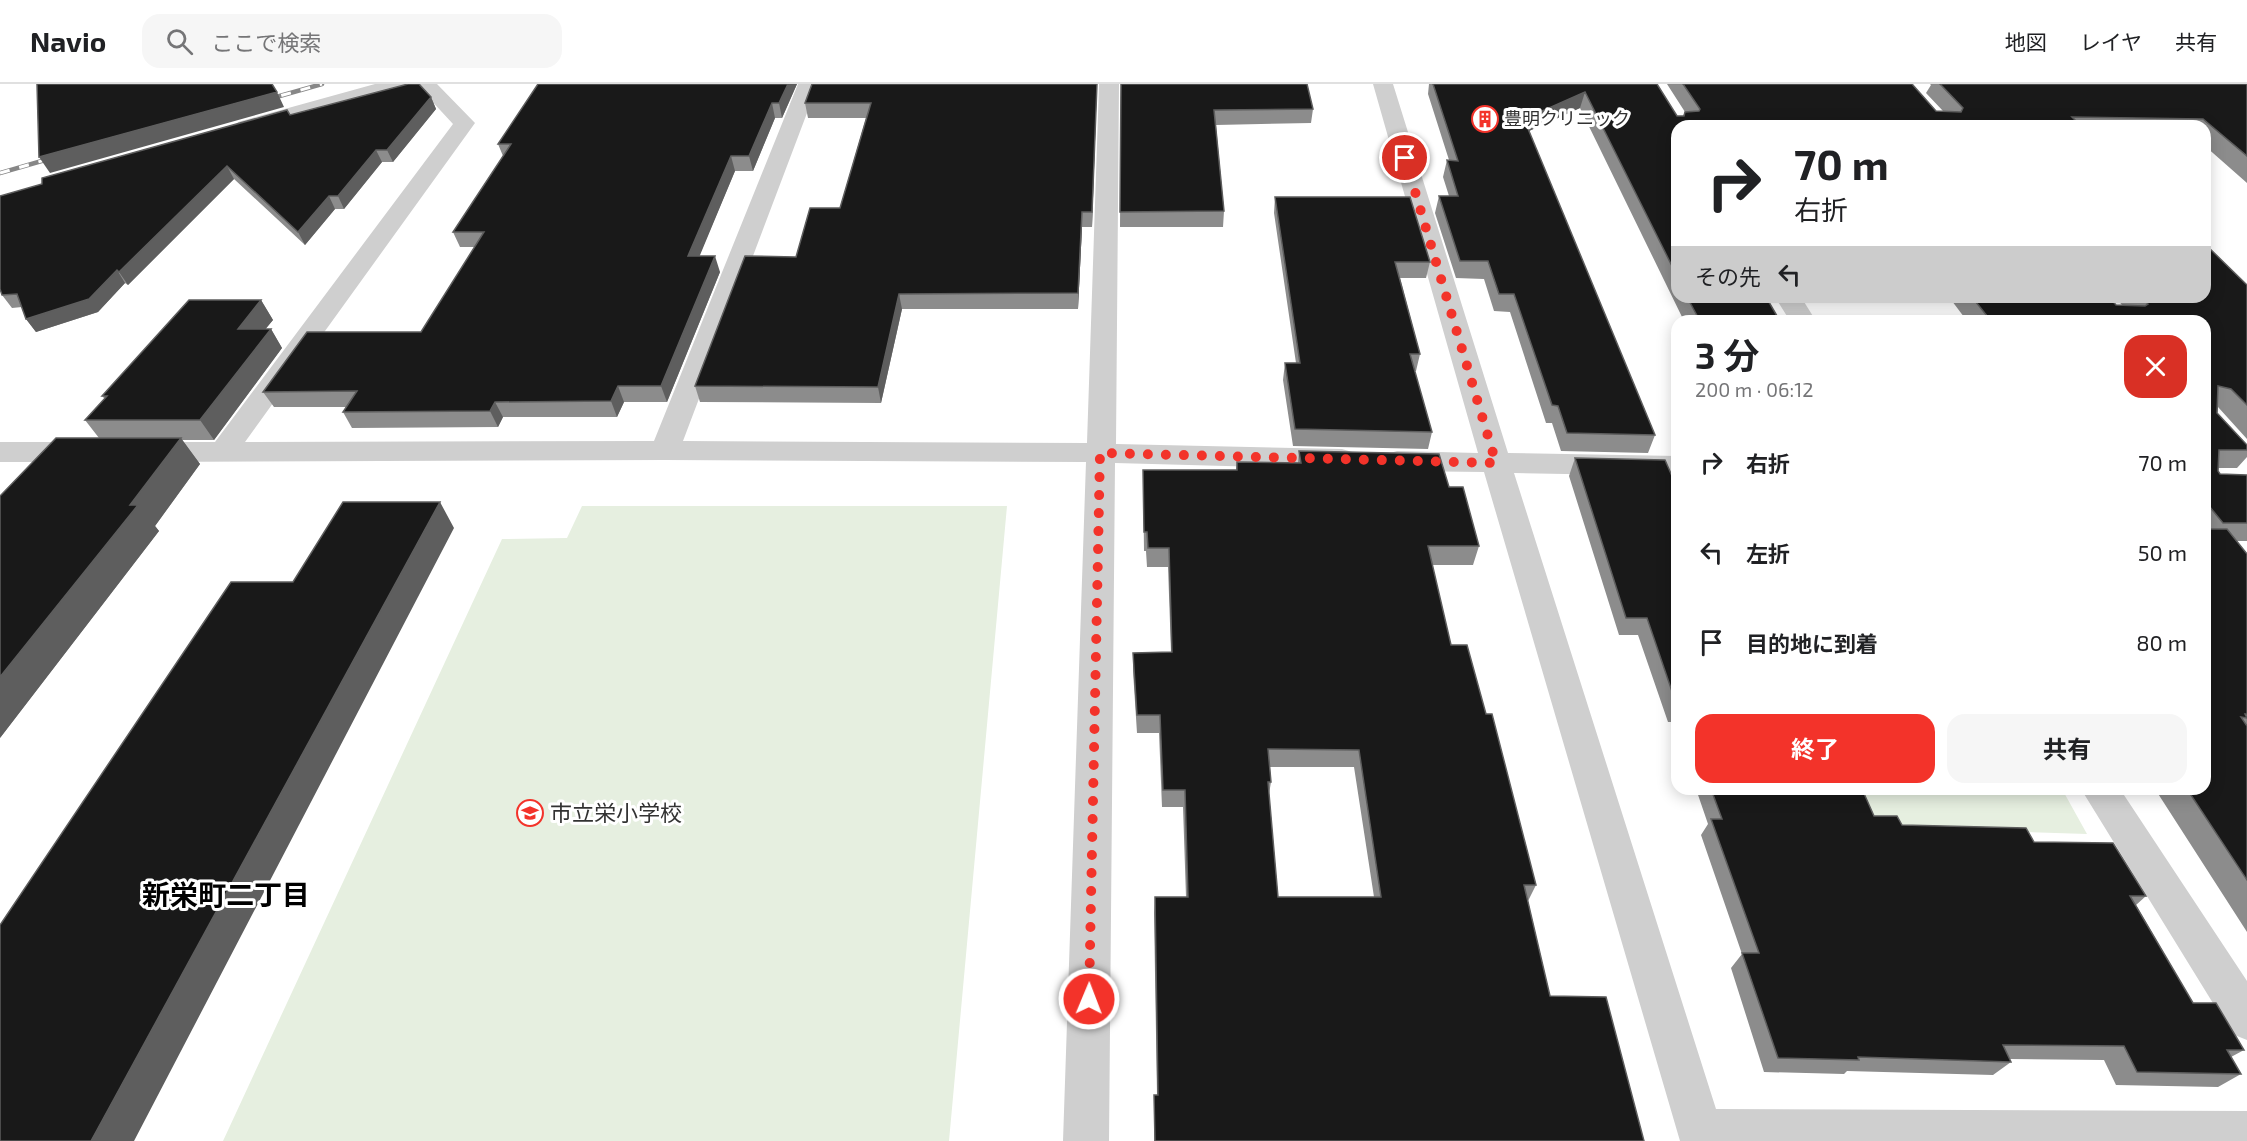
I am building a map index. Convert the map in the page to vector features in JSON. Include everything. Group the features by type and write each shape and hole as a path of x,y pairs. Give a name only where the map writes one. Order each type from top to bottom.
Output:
{"street":[{"path":"227,132 397,84"},
{"path":"223,452 464,123 426,84"},
{"path":"665,450 808,84"},
{"path":"1086,1141 1109,84"},
{"path":"1383,84 1701,1136 2247,1134"},
{"path":"0,452 665,450 1100,453 1671,466"},
{"path":"2104,795 2247,1019"}],"green space":[{"path":"582,506 1007,506 949,1141 223,1141 502,539 567,538"},
{"path":"1862,795 2065,795 2087,834 1875,827"}],"building":[{"path":"37,84 272,84 277,92 39,157"},
{"path":"408,84 419,84 431,97 387,150 376,150 338,196 329,196 298,232 227,166 89,299 26,319 17,294 2,295 0,289 0,196 42,184 42,178 287,110 290,115"},
{"path":"538,84 788,84 779,103 772,103 749,156 731,156 688,256 715,256 661,386 618,386 611,401 495,402 490,411 343,412 357,391 263,392 307,332 421,332 484,232 453,232 511,144 498,144"},
{"path":"812,84 1097,84 1092,212 1082,212 1078,293 899,294 878,387 695,386 745,256 796,257 810,208 840,208 871,103 805,103"},
{"path":"1121,84 1307,84 1313,109 1214,110 1224,211 1120,212"},
{"path":"1433,84 1657,84 1677,116 1684,116 1685,112 1700,109 1683,84 1912,84 1936,111 1961,112 1963,108 1940,84 2247,84 2247,156 2211,126 2211,120 2203,119 2072,117 2075,120 1671,120 1671,264 1585,92 1524,119 1655,435 1567,433 1558,406 1552,405 1514,294 1499,294 1488,261 1460,261 1439,196 1458,196 1447,160 1458,161"},
{"path":"1275,197 1410,197 1430,262 1395,262 1420,354 1410,354 1432,432 1295,429 1285,363 1300,363"},
{"path":"2211,250 2247,285 2247,405 2231,389 2218,386 2217,413 2247,445 2247,450 2219,450 2218,471 2220,474 2247,475 2247,523 2223,523 2211,508 2211,315 1986,315 1977,303 2114,303 2116,305 2145,306 2148,304 2211,303"},
{"path":"189,300 261,300 238,329 271,329 200,420 85,420 107,396 102,396"},
{"path":"1690,303 1770,303 1776,315 1697,315"},
{"path":"56,438 181,438 130,505 138,505 0,677 0,496"},
{"path":"1299,451 1439,454 1449,487 1463,487 1479,546 1428,546 1451,645 1467,645 1486,714 1492,714 1536,885 1524,885 1550,996 1606,997 1644,1141 1155,1141 1154,1095 1158,1095 1155,897 1188,897 1185,790 1163,790 1160,715 1137,715 1133,653 1172,652 1169,548 1148,548 1147,532 1144,532 1143,470 1237,470 1237,462 1301,463","holes":["1268,749 1359,750 1381,897 1278,897 1268,782 1271,782"]},
{"path":"1575,458 1665,460 1671,474 1671,688 1647,618 1626,618"},
{"path":"343,502 440,502 91,1141 0,1141 0,925 231,582 293,582"},
{"path":"2211,529 2227,529 2247,554 2247,714 2245,714 2247,718 2241,717 2247,726 2247,880 2191,795 2211,795"},
{"path":"1713,795 1865,795 1874,816 1897,816 1902,825 2026,828 2034,842 2113,843 2146,896 2130,896 2193,1003 2216,1003 2244,1050 2227,1050 2241,1074 2137,1072 2124,1046 2003,1045 2011,1062 1858,1057 1859,1060 1778,1058 1742,953 1759,953 1711,819 1722,819"}],"railway":[{"path":"262,101 322,84"},
{"path":"0,173 59,156"}],"place":[{"name":"豊明クリニック","path":"1485,119"},
{"name":"市立栄小学校","path":"530,813"}],"district":[{"name":"新栄町二丁目","path":"226,895"}],"route":[{"path":"1089,999 1100,453 1496,463 1405,158"}]}
